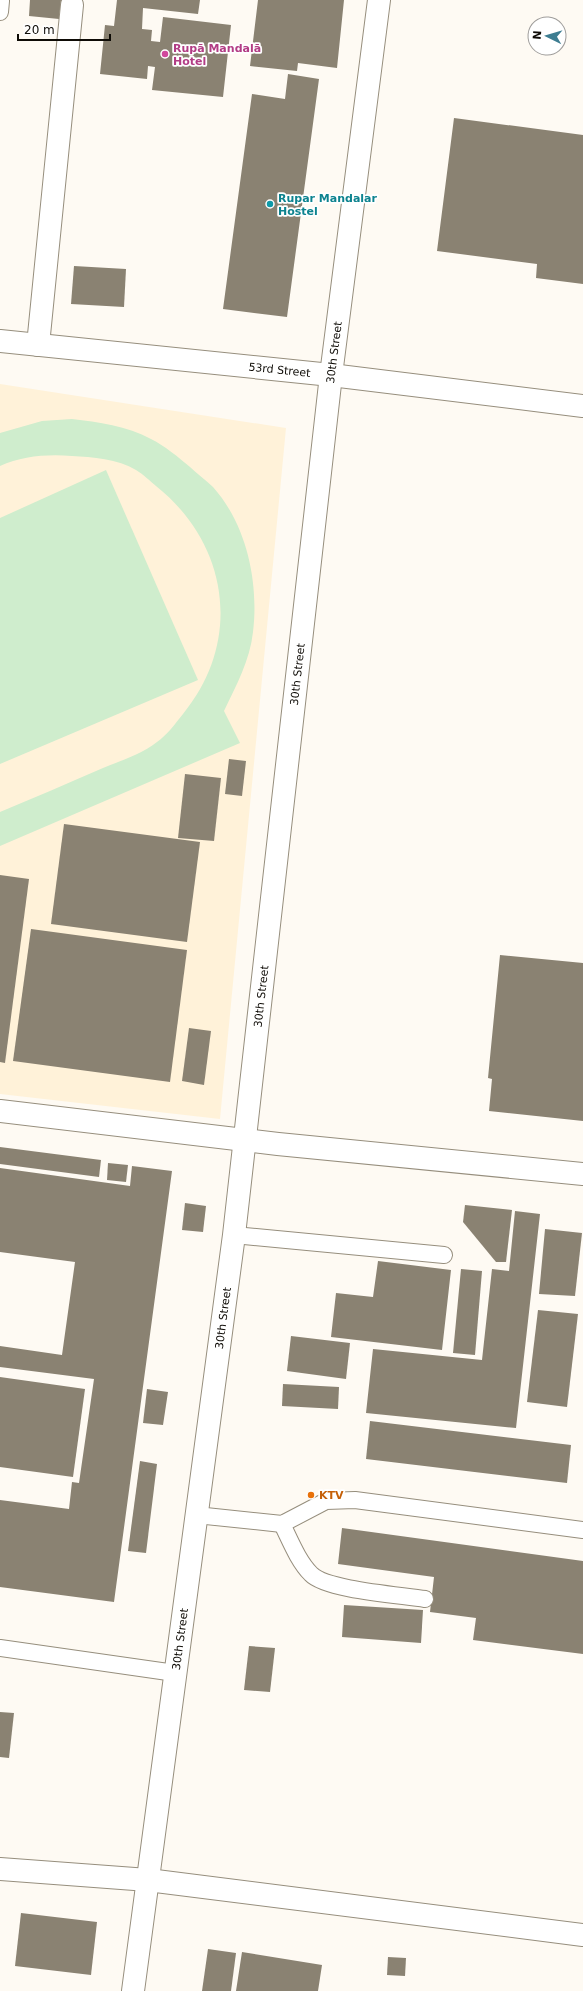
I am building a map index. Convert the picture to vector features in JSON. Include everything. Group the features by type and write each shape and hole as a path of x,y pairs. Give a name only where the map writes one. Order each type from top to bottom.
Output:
{"street":[{"name":"30th Street","path":"132,1991 234,1235 331,374 379,0"},
{"path":"38,345 72,5"},
{"name":"53rd Street","path":"0,341 331,374 583,406"},
{"path":"0,1111 245,1139 583,1174"},
{"path":"0,1869 148,1880 583,1936"}],"lane":[{"path":"234,1235 444,1256"},
{"path":"196,1515 282,1524 326,1501 355,1500 583,1530"},
{"path":"282,1524 312,1575 329,1584 425,1599"},
{"path":"0,1648 175,1673"}],"shaded area":[{"path":"0,384 286,428 220,1119 0,1094"}],"green space":[{"path":"72,419 102,423 122,428 142,435 161,445 181,459 213,487 225,502 234,519 248,555 254,594 253,632 249,653 242,673 224,711 240,743 0,846 0,812 138,754 161,739 171,729 202,686 214,656 220,625 219,594 212,564 199,536 181,509 141,473 129,466 113,461 63,455 26,458 0,466 0,433 42,421"},
{"path":"106,470 198,680 0,764 0,518"}],"building":[{"path":"30,0 61,0 59,19 29,16"},
{"name":"Rupā Mandalā Hotel","path":"117,0 200,0 198,14 143,8 142,29 152,30 151,41 160,42 163,17 231,25 223,97 152,90 155,67 148,66 147,79 100,74 105,25 114,26"},
{"name":"Rupā Mandalā Hotel","path":"258,0 344,0 337,68 298,63 297,71 250,66"},
{"name":"Rupar Mandalar Hostel","path":"288,74 319,79 287,317 223,309 252,94 285,99"},
{"path":"454,118 583,135 583,284 536,278 537,264 437,251"},
{"path":"74,266 126,269 124,307 71,304"},
{"path":"229,759 246,761 242,796 225,794"},
{"path":"185,774 221,778 214,841 178,838"},
{"path":"64,824 200,842 187,942 51,924"},
{"path":"0,875 29,879 5,1063 0,1062"},
{"path":"31,929 187,950 170,1082 13,1061"},
{"path":"500,955 583,963 583,1121 489,1111 492,1079 488,1078"},
{"path":"189,1028 211,1031 204,1085 182,1081"},
{"path":"0,1147 101,1160 99,1177 0,1164"},
{"path":"108,1163 128,1165 126,1182 107,1180"},
{"path":"132,1166 172,1171 114,1602 0,1587 0,1500 69,1509 72,1482 79,1483 94,1379 0,1367 0,1346 62,1355 75,1262 0,1252 0,1168 130,1186"},
{"path":"185,1203 206,1206 203,1232 182,1230"},
{"path":"465,1205 512,1210 506,1262 496,1262 463,1222"},
{"path":"515,1211 540,1214 516,1428 366,1413 373,1349 482,1360 492,1269 509,1271"},
{"path":"545,1229 582,1233 575,1296 539,1294"},
{"path":"378,1261 451,1270 442,1350 331,1337 336,1293 373,1297"},
{"path":"461,1269 482,1271 475,1355 453,1353"},
{"path":"538,1310 578,1314 567,1407 527,1402"},
{"path":"291,1336 350,1343 346,1379 287,1371"},
{"path":"0,1377 85,1389 73,1477 0,1467"},
{"path":"283,1384 339,1387 338,1409 282,1406"},
{"path":"147,1389 168,1392 163,1425 143,1423"},
{"path":"370,1421 571,1445 567,1483 366,1459"},
{"path":"140,1461 157,1464 146,1553 128,1551"},
{"path":"342,1528 583,1561 583,1654 473,1640 476,1618 430,1612 434,1577 338,1564"},
{"path":"344,1605 423,1610 421,1643 342,1637"},
{"path":"249,1646 275,1648 270,1692 244,1690"},
{"path":"0,1712 14,1713 9,1758 0,1757"},
{"path":"21,1913 97,1922 91,1975 15,1966"},
{"path":"208,1949 236,1953 231,1991 202,1991"},
{"path":"242,1952 322,1965 318,1991 236,1991"},
{"path":"388,1957 406,1958 405,1976 387,1975"}],"place":[{"name":"Rupā Mandalā Hotel","path":"165,54"},
{"name":"Rupar Mandalar Hostel","path":"270,204"},
{"name":"KTV","path":"311,1495"}]}
